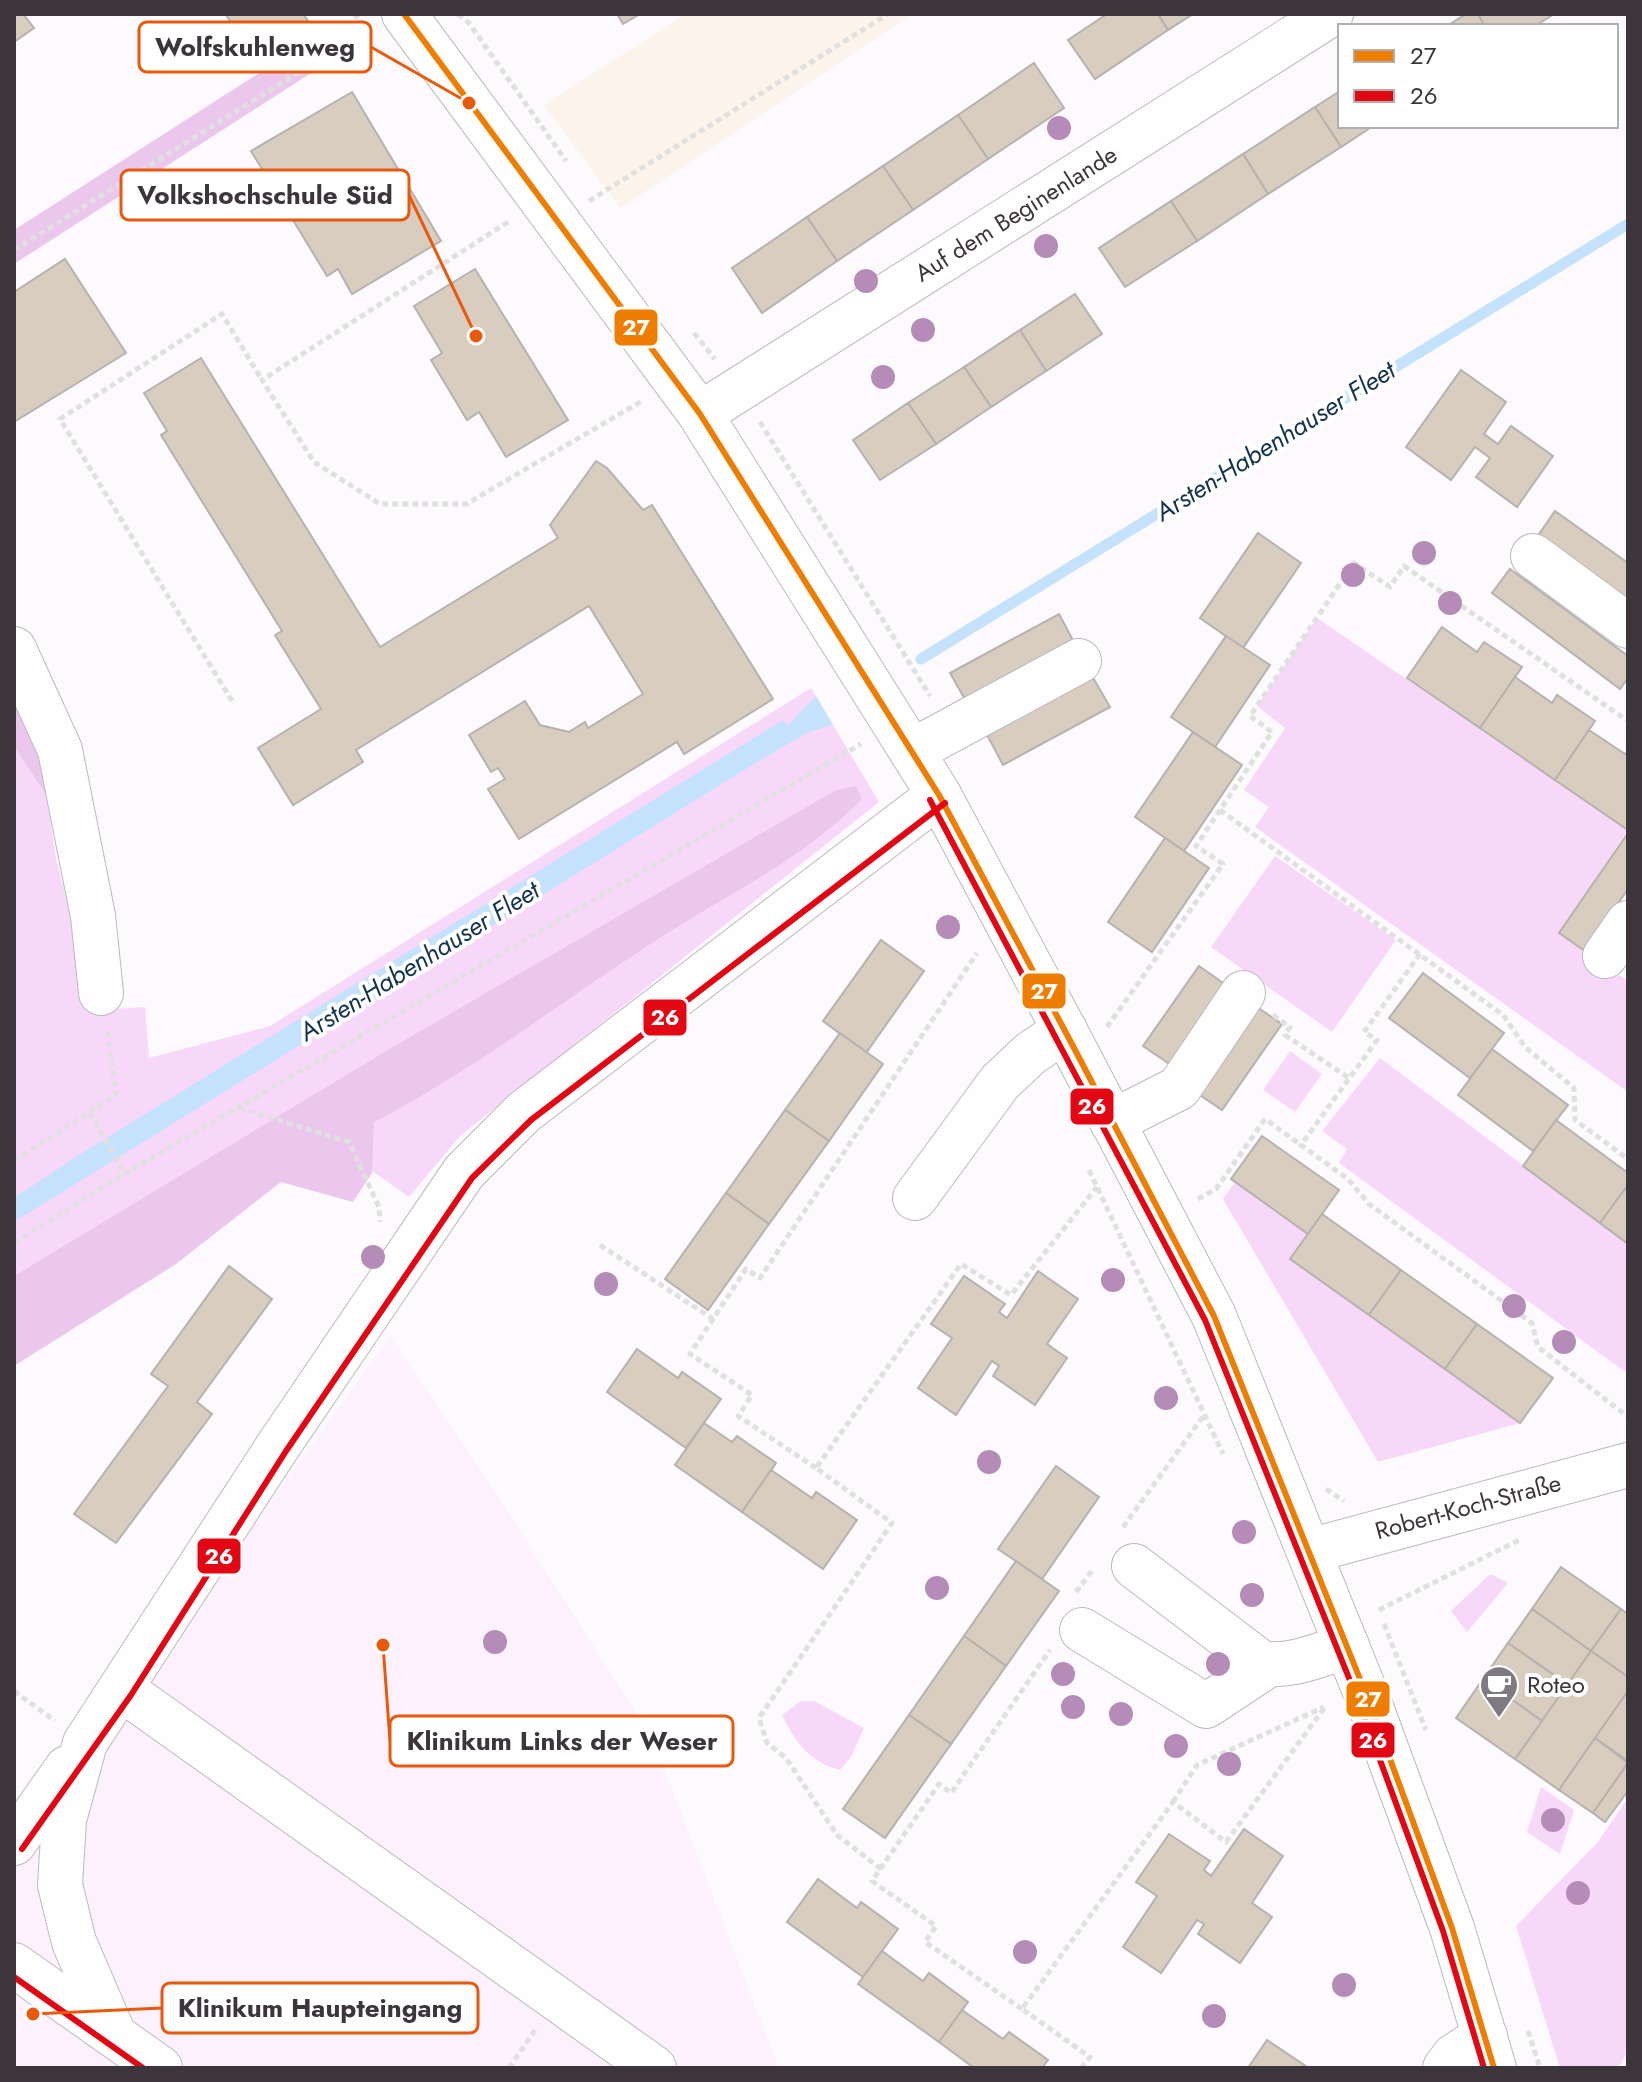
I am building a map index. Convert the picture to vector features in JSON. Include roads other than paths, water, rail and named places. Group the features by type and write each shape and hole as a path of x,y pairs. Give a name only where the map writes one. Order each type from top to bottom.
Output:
{"street":[{"name":"Auf dem Beginenlande","path":"667,402 1331,14"},
{"path":"383,29 533,219 667,402 878,740 939,795 1214,1316 1309,1551 1307,1656 1452,1928 1489,2052 1454,2056 1445,2068"},
{"path":"1533,556 1628,626"},
{"path":"14,649 60,750 93,916 101,993"},
{"path":"878,740 1079,661"},
{"path":"14,1843 123,1690 278,1446 464,1172 524,1112 939,795"},
{"path":"1112,1122 1179,1088 1243,993"},
{"path":"915,1198 1000,1082 1069,1038"},
{"name":"Robert-Koch-Straße","path":"1309,1551 1628,1465"},
{"path":"1117,1554 1251,1656 1307,1656"},
{"path":"1071,1621 1206,1706 1307,1656"},
{"path":"123,1690 654,2068"},
{"path":"85,1743 64,1820 60,1885 74,1942 114,2035"},
{"path":"14,1965 160,2068"}],"water":[{"path":"816,696 833,725 809,732 767,756 14,1222 14,1198 82,1153 783,720 788,725"}],"waterway":[{"name":"Arsten-Habenhauser Fleet","path":"921,659 1628,224"}],"place":[{"name":"Wolfskuhlenweg","path":"469,103"},
{"name":"Volkshochschule Süd","path":"476,336"},
{"name":"Klinikum Links der Weser","path":"383,1645"},
{"name":"Roteo","path":"1499,1719"},
{"name":"Klinikum Haupteingang","path":"33,2014"}]}
